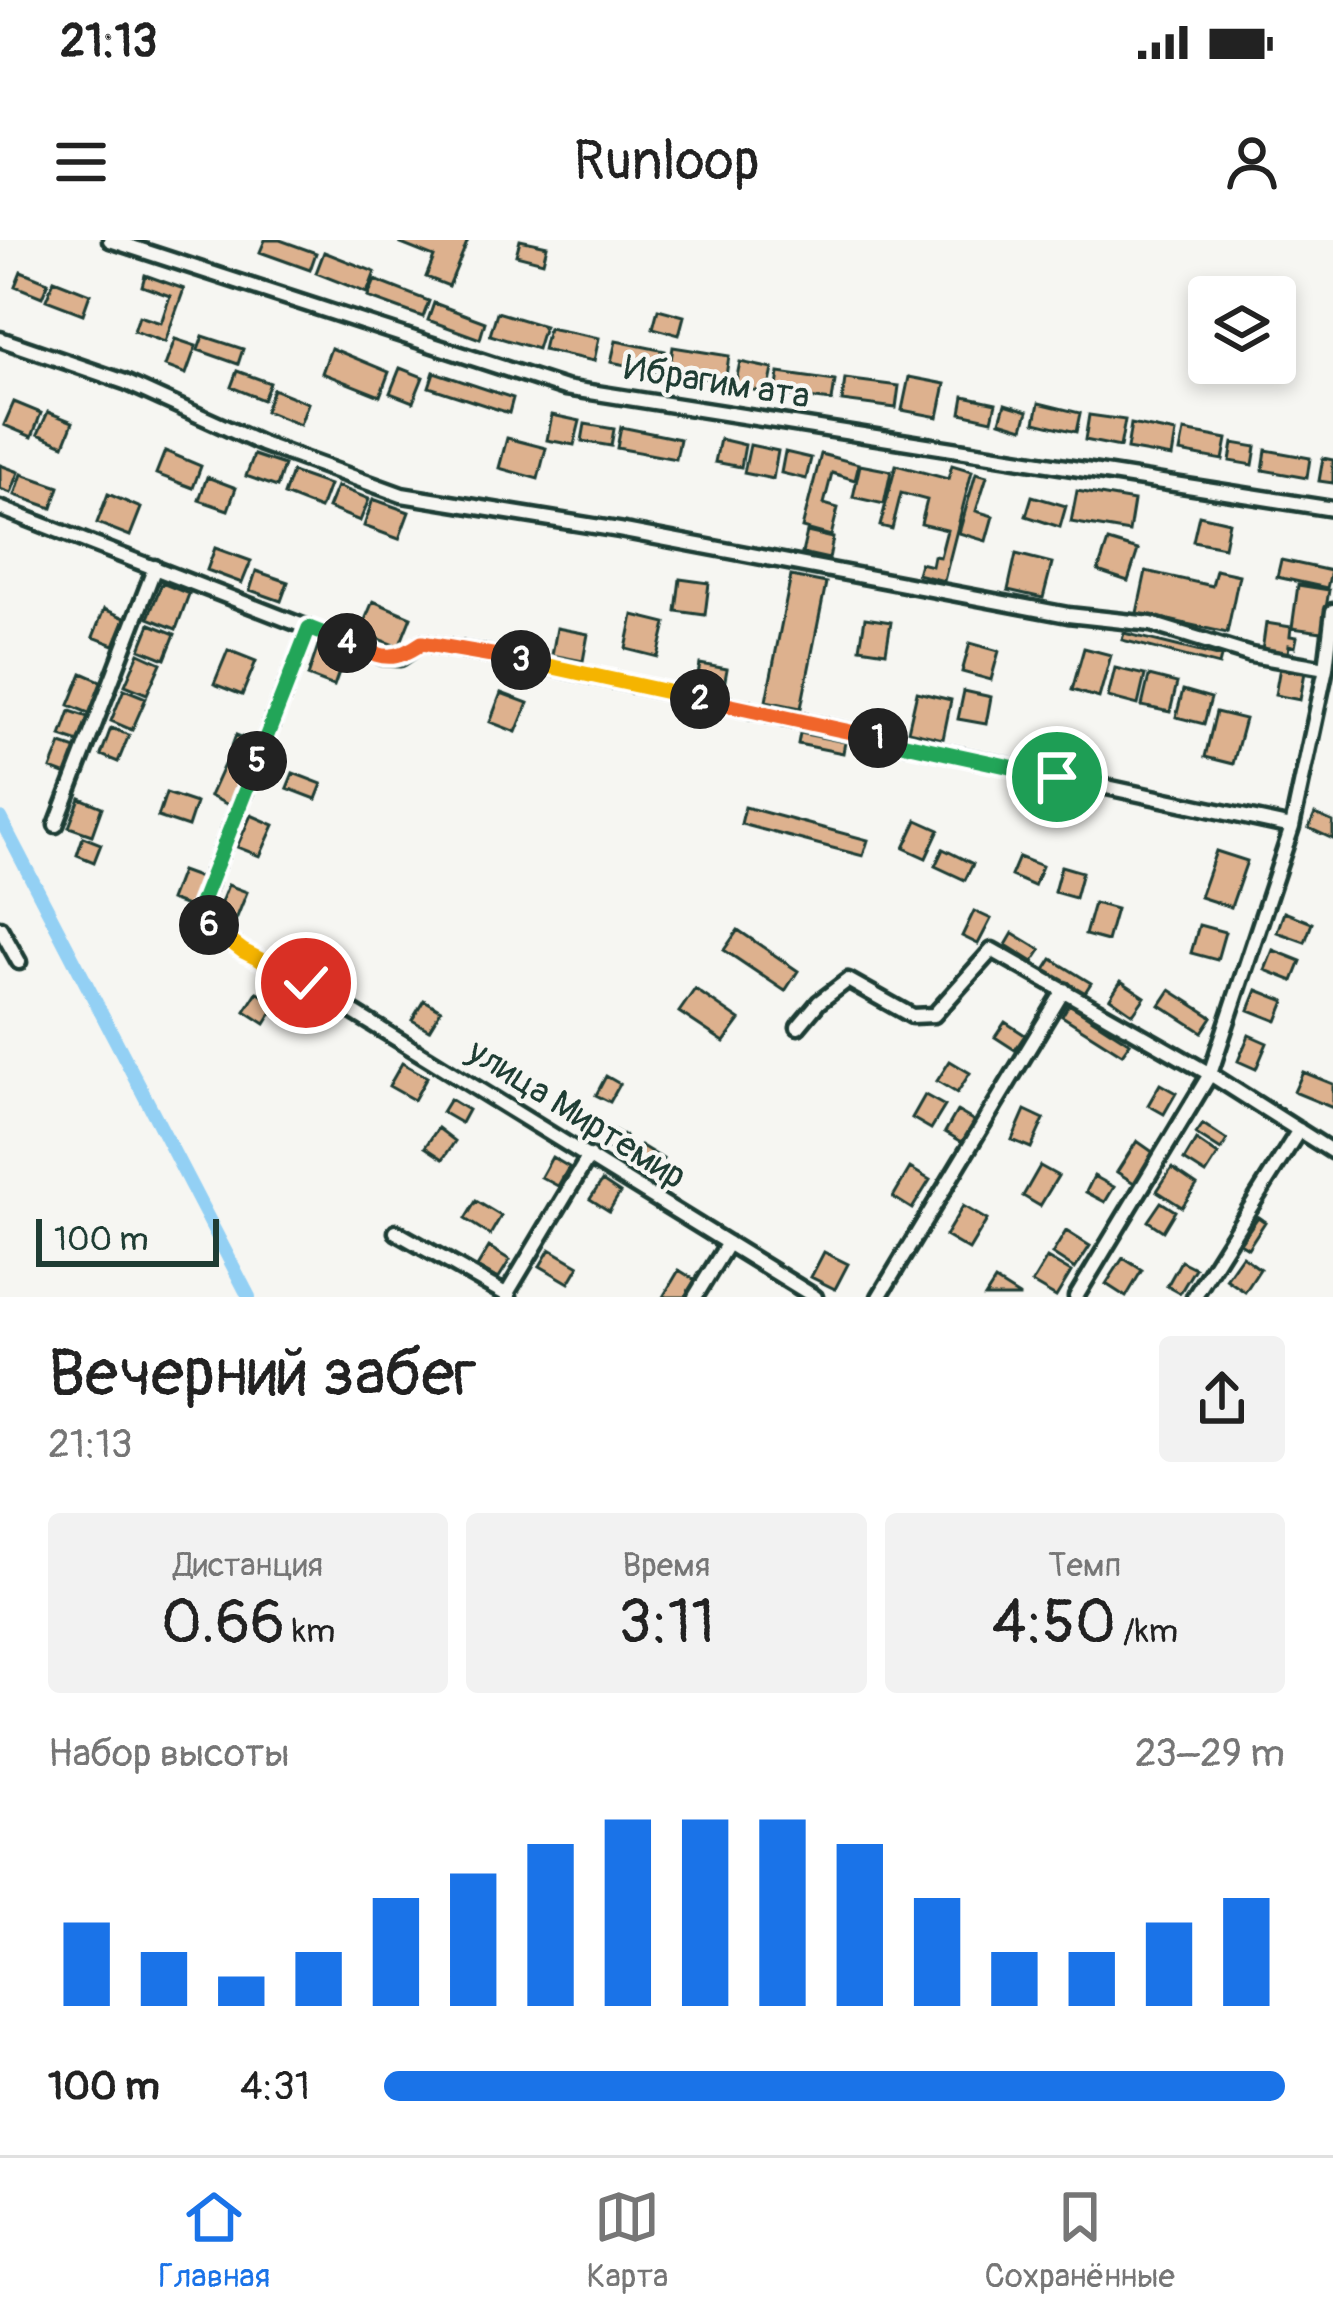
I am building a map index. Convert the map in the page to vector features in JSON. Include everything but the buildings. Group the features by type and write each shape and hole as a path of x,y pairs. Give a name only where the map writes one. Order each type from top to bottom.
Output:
{"street":[{"name":"Ибрагим ата","path":"110,240 565,388 1333,509"},
{"path":"0,339 125,382 262,444 402,495 620,530 1068,615 1150,624 1251,655 1326,668"},
{"path":"0,508 383,657 400,658 422,643 495,655 1292,827"},
{"path":"56,824 155,567"},
{"path":"1076,1297 1210,1074 1292,827 1326,668 1333,610"},
{"name":"улица Миртемир","path":"309,628 196,916 243,951 306,983 815,1297"},
{"path":"0,928 19,962"},
{"path":"798,1027 819,1002 848,980 911,1016 934,1015 992,950 1210,1074 1333,1152"},
{"path":"879,1297 1064,990"},
{"path":"1194,1297 1299,1130"},
{"path":"396,1232 508,1296 589,1156"},
{"path":"694,1297 728,1243"}],"waterway":[{"path":"0,818 249,1297"}],"route":[{"path":"306,983 243,951 196,916 309,628 383,657 400,658 422,643 495,655 1057,777"}]}
